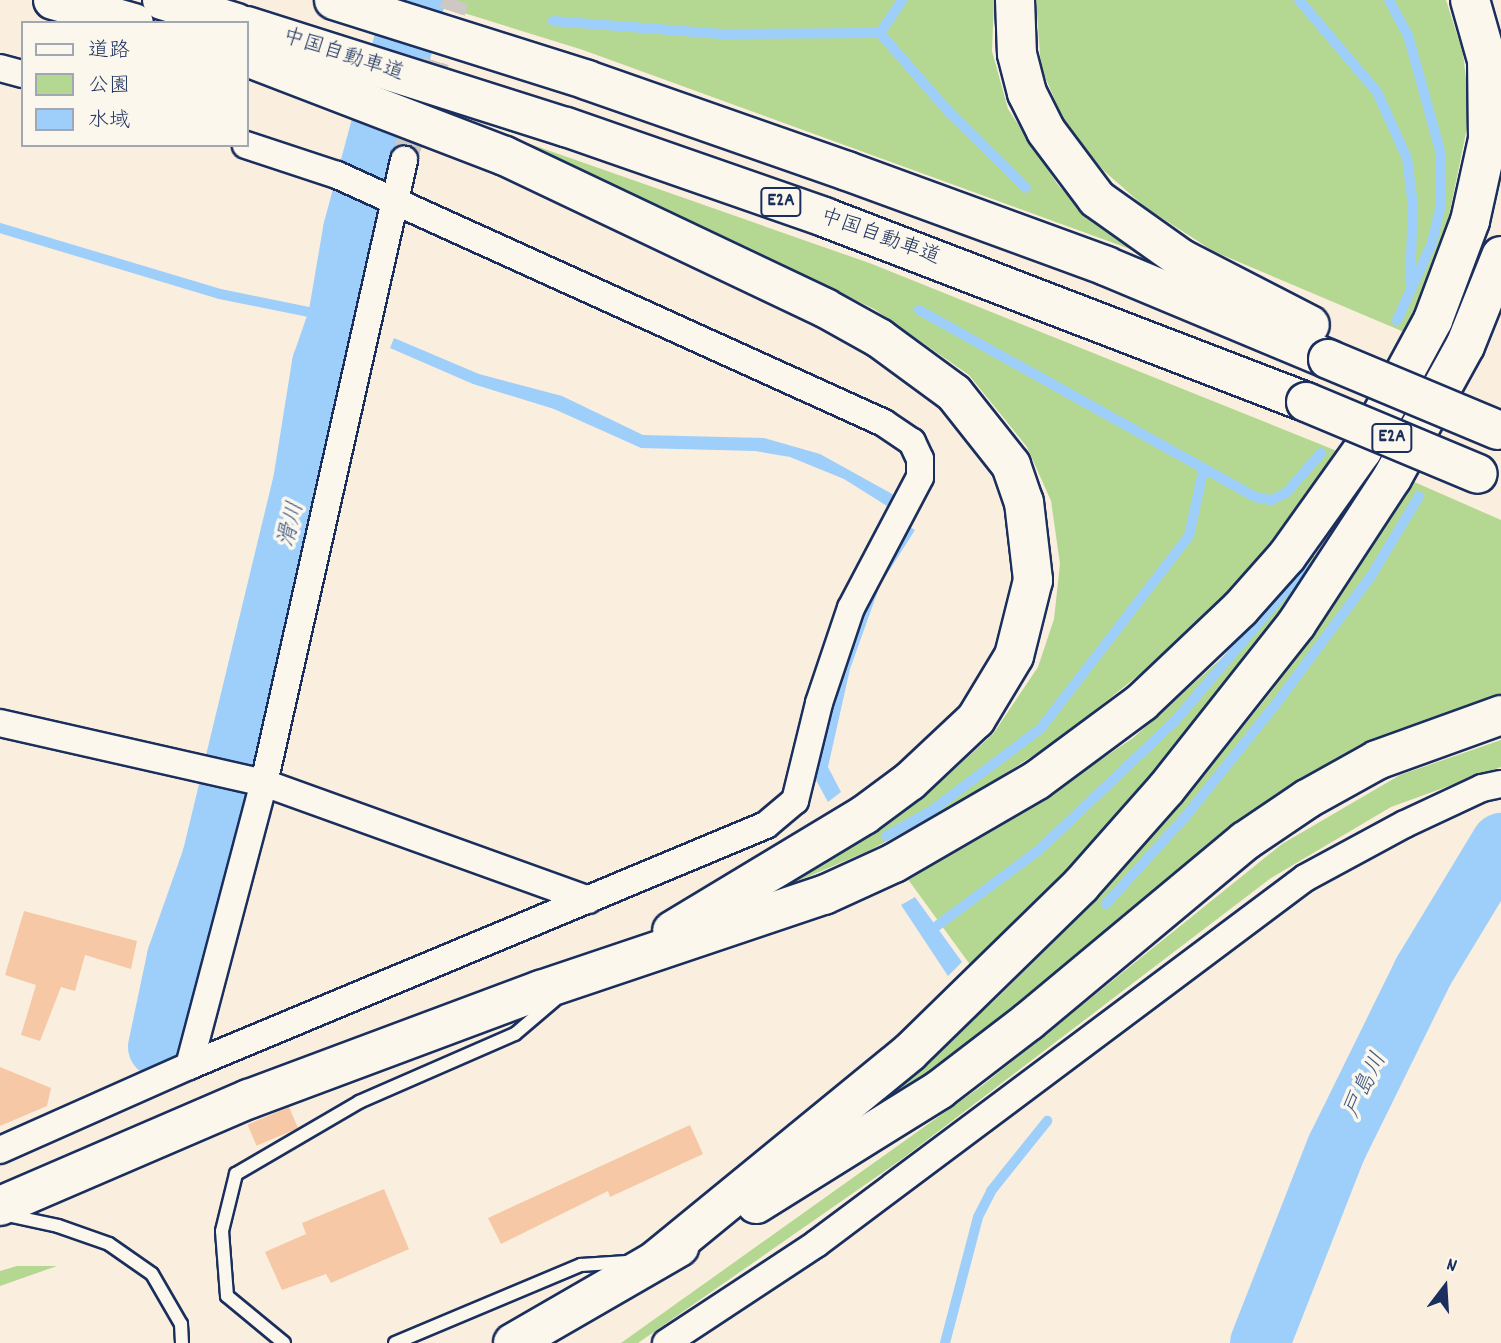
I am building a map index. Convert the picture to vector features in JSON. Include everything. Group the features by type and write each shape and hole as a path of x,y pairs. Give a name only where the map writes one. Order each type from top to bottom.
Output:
{"highway":[{"path":"53,0 127,21"},
{"path":"162,0 230,21"},
{"name":"E2A","path":"334,0 586,80 847,171 1336,350 1500,426"},
{"path":"1015,0 1017,54 1027,93 1046,131 1097,199 1180,258 1336,350"},
{"path":"0,1206 249,1099 616,964 824,895 894,863 1037,780 1142,702 1240,609 1280,565 1362,451 1427,332 1455,268 1488,139 1487,60 1470,0"},
{"name":"中国自動車道","path":"248,26 566,127 824,217 1306,402 1489,479"},
{"path":"248,57 505,156 825,308 879,338 954,393 1011,465 1024,502 1033,580 1014,656 976,719 919,772 864,815 616,964"},
{"path":"656,1260 910,1052 1081,886 1166,789 1297,623 1392,478 1465,346 1501,256"},
{"path":"513,1343 803,1177 939,1090 1029,1021 1245,841 1307,799 1377,760 1501,715"}],"street":[{"path":"0,68 21,73"},
{"path":"0,1150 189,1066 766,825 794,801 819,704 851,608 920,477 920,459 912,442 884,423 337,175 248,146"},
{"path":"189,1066 264,783 397,203 404,160"},
{"path":"0,723 264,783 589,900"},
{"path":"666,1343 817,1244 1305,878 1405,824 1482,788 1501,784"}],"lane":[{"path":"284,1343 227,1296 222,1231 236,1174 359,1102 515,1034 580,978"},
{"path":"0,1214 58,1226 109,1244 152,1274 181,1324 182,1343"},
{"path":"395,1343 581,1265 656,1260"}],"green space":[{"path":"422,0 994,0 992,51 1008,109 1058,185 1098,226 1141,253 583,50"},
{"path":"1036,0 1446,0 1463,53 1470,113 1444,240 1404,332 1213,251 1145,207 1103,170 1065,123 1041,68"},
{"path":"459,119 872,264 1337,451 1290,519 1222,598 1145,670 1059,739 959,803 868,851 754,900 831,858 924,797 993,734 1038,667 1054,619 1060,564 1051,501 1027,447 969,375 874,309 691,221"},
{"path":"1412,481 1501,520 1501,698 1395,733 1307,778 1239,820 993,1023 872,1113 861,1115 993,1002 1078,918 1182,802 1271,692 1360,565"},
{"path":"1313,555 1317,559 1272,625 1158,771 1066,873 971,966 907,878 1012,819 1133,738 1223,657"},
{"path":"1501,740 1501,767 1391,807 1271,878 902,1159 638,1343 621,1343 983,1085 1282,844 1400,775"},
{"path":"17,1266 57,1266 0,1286 0,1271"}],"water":[{"path":"394,338 479,374 562,396 643,435 764,438 820,454 894,495 887,506 844,479 790,457 755,451 641,448 554,409 473,384 390,348"},
{"path":"905,524 915,530 880,585 850,669 828,767 841,792 828,802 816,780 817,763 850,635"},
{"path":"915,897 962,962 948,976 901,905"}],"building":[{"path":"24,911 137,941 131,969 85,955 75,991 61,987 40,1041 21,1035 36,985 5,975"},
{"path":"0,1067 51,1088 47,1106 0,1126"},
{"path":"289,1107 298,1128 257,1146 248,1125"},
{"path":"690,1125 703,1154 610,1197 608,1191 501,1244 488,1218"},
{"path":"384,1189 409,1249 331,1283 326,1274 282,1290 265,1252 306,1234 302,1223"}],"waterway":[{"name":"滑川","path":"158,1047 177,957 212,858 303,482 322,364 338,318 353,230 415,0"},
{"path":"880,33 902,0"},
{"path":"1299,0 1377,92 1407,158 1413,207 1410,282"},
{"path":"1389,0 1408,35 1441,154 1441,204 1432,243 1397,320"},
{"path":"553,21 722,34 880,33 949,112 1026,188"},
{"path":"0,228 220,294 338,318"},
{"path":"919,310 1255,497 1271,500 1286,493 1321,453"},
{"path":"886,836 931,811 1041,728 1189,536 1203,471"},
{"path":"1106,904 1185,817 1276,704 1371,576 1419,496"},
{"path":"930,931 1040,849 1175,721 1306,567"},
{"name":"戸島川","path":"1260,1343 1337,1147 1423,972 1501,843"},
{"path":"945,1343 978,1217 991,1191 1047,1121"}],"tunnel":[{"path":"404,160 456,0"}]}
